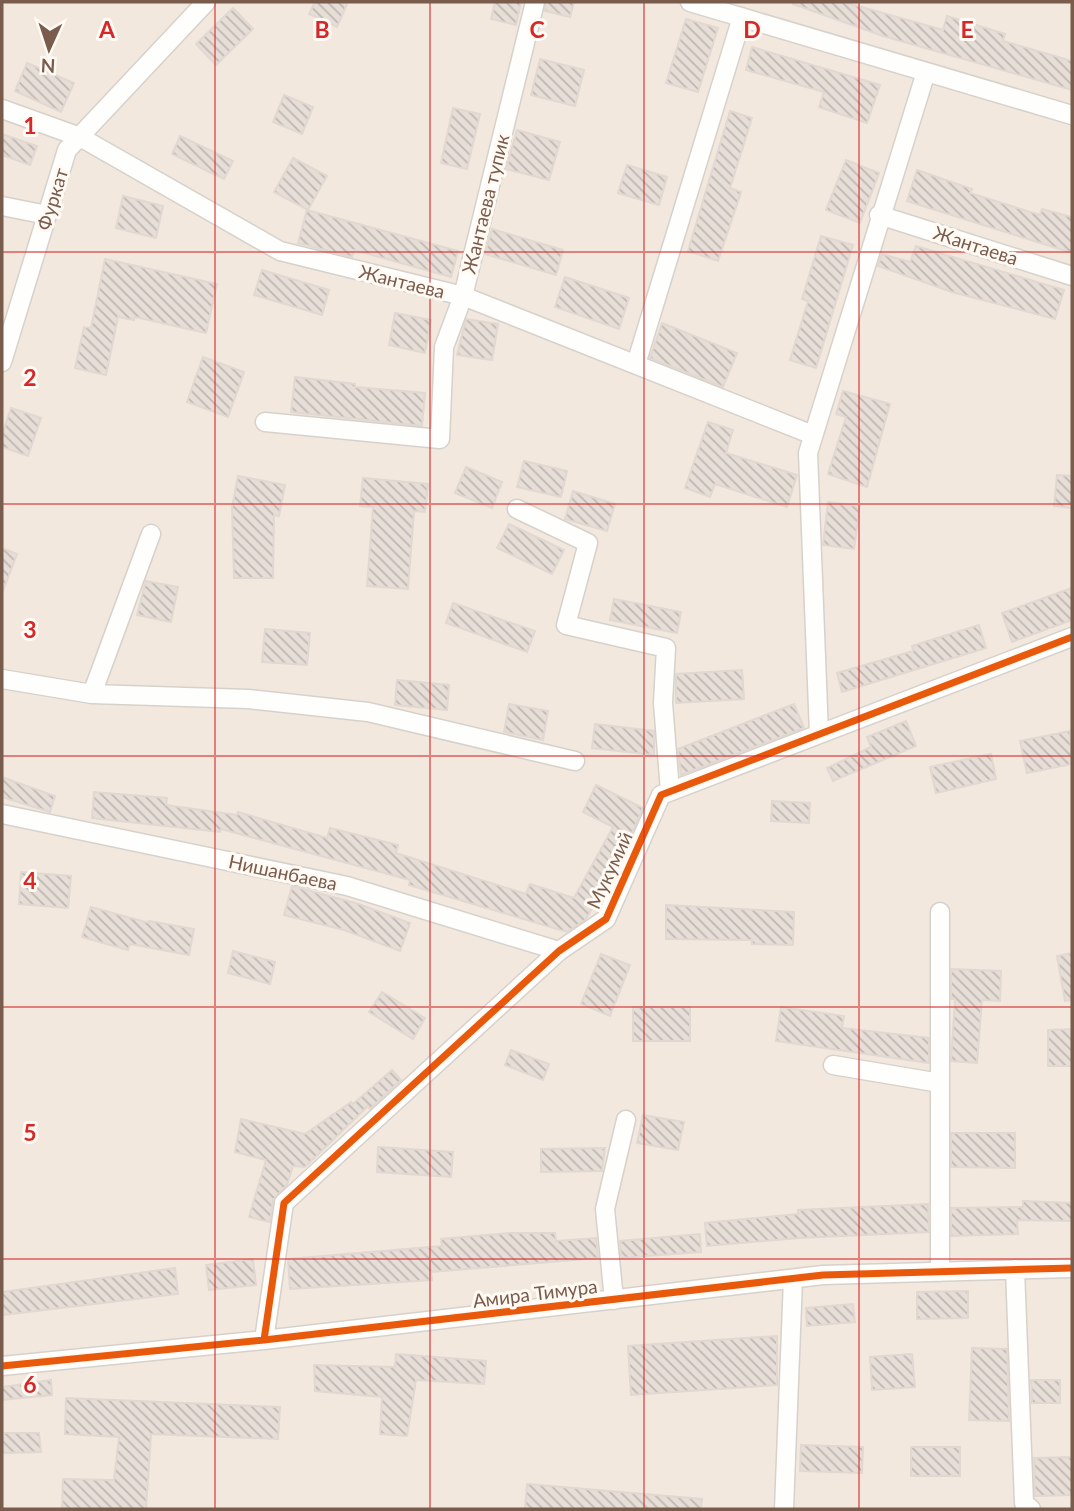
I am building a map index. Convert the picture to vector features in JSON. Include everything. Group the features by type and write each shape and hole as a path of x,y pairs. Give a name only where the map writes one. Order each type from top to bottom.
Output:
{"street":[{"name":"Фуркат","path":"2,362 67,150 206,2"},
{"name":"Жантаева тупик","path":"265,422 440,439 444,347 463,296 535,2"},
{"path":"690,2 1072,115"},
{"path":"636,364 742,17"},
{"path":"819,734 808,453 879,215 926,72"},
{"name":"Жантаева","path":"2,109 80,137 280,251 463,296 813,435"},
{"path":"2,206 47,215"},
{"name":"Жантаева","path":"879,215 1072,276"},
{"path":"517,509 587,543 566,625 666,648 663,703 670,791 1072,637"},
{"path":"92,694 151,534"},
{"path":"2,679 92,694 248,699 368,712 575,761"},
{"name":"Мукумий","path":"264,1340 284,1203 559,951 606,919 661,795 670,791"},
{"name":"Нишанбаева","path":"2,814 347,886 559,951"},
{"path":"940,912 940,1272"},
{"path":"834,1065 940,1083"},
{"path":"614,1300 605,1209 626,1120"},
{"name":"Амира Тимура","path":"2,1366 264,1340 793,1279 1072,1268"},
{"path":"1015,1269 1024,1503 1031,1509"},
{"path":"784,1509 793,1279"}],"shaded area":[{"path":"2,2 1072,2 1072,1509 2,1509"}],"building":[{"path":"315,2 348,2 337,27 309,14"},
{"path":"495,2 521,2 516,25 491,19"},
{"path":"546,2 574,2 570,17 545,11"},
{"path":"793,2 844,2 943,30 947,16 1005,34 1003,41 1072,61 1072,90 883,36"},
{"path":"233,8 253,29 216,65 196,44"},
{"path":"686,19 718,28 698,92 666,83"},
{"path":"752,47 880,85 867,123 819,107 824,92 746,70"},
{"path":"540,59 584,70 575,106 531,95"},
{"path":"27,63 74,83 61,112 15,91"},
{"path":"284,95 313,107 302,134 273,122"},
{"path":"453,108 480,114 467,169 441,163"},
{"path":"730,111 752,118 730,188 741,192 718,261 688,251"},
{"path":"517,130 560,142 549,180 506,169"},
{"path":"2,134 37,146 30,165 2,155"},
{"path":"180,136 233,161 224,179 172,154"},
{"path":"293,158 327,176 308,210 274,192"},
{"path":"846,160 879,173 860,223 826,210"},
{"path":"627,165 667,177 659,205 618,193"},
{"path":"917,170 972,189 970,193 1040,215 1042,209 1072,217 1072,253 907,201"},
{"path":"123,196 163,206 156,238 116,228"},
{"path":"307,210 458,251 451,277 354,250 352,257 298,243"},
{"path":"492,229 563,250 556,275 485,254"},
{"path":"821,236 853,245 816,368 790,360 808,301 802,299"},
{"path":"916,246 1064,290 1055,319 952,292 878,266 882,254 910,262"},
{"path":"105,259 217,284 206,333 135,317 134,320 118,317 106,375 75,368 84,327 91,328"},
{"path":"262,270 329,290 322,315 254,295"},
{"path":"565,277 629,298 619,329 555,307"},
{"path":"395,313 431,320 425,353 389,345"},
{"path":"466,319 498,324 492,360 457,355"},
{"path":"662,323 737,353 723,387 650,358"},
{"path":"203,357 244,372 228,417 187,402"},
{"path":"295,377 355,384 355,387 425,393 422,426 291,412"},
{"path":"843,391 890,404 867,487 828,474 846,417 836,414"},
{"path":"11,408 41,418 28,456 2,447 2,435"},
{"path":"708,422 733,430 726,453 797,475 787,507 715,484 710,497 685,488"},
{"path":"524,461 567,471 561,497 517,487"},
{"path":"466,467 502,482 492,508 455,493"},
{"path":"1057,475 1072,476 1072,508 1054,506"},
{"path":"238,476 285,485 279,516 274,515 273,578 234,578 232,507"},
{"path":"363,478 428,484 425,512 414,511 408,589 367,586 373,507 360,506"},
{"path":"573,491 615,504 607,531 565,519"},
{"path":"828,502 860,506 854,549 823,545"},
{"path":"509,524 564,550 552,574 497,548"},
{"path":"2,548 17,554 3,591 2,590"},
{"path":"146,581 178,587 171,622 137,615"},
{"path":"1072,588 1072,620 1012,642 1002,613"},
{"path":"614,599 681,612 677,633 610,620"},
{"path":"453,603 535,631 527,652 446,623"},
{"path":"979,625 986,648 842,692 837,673 913,651 912,646"},
{"path":"265,629 310,633 307,665 262,662"},
{"path":"742,670 744,699 676,703 676,674"},
{"path":"397,680 449,685 447,710 395,705"},
{"path":"509,704 548,711 543,740 504,732"},
{"path":"794,704 804,728 681,775 678,749"},
{"path":"906,721 916,746 833,781 827,768 871,747 867,737"},
{"path":"595,724 654,731 654,755 592,748"},
{"path":"1070,731 1072,764 1027,773 1020,741"},
{"path":"991,754 996,779 936,793 930,767"},
{"path":"2,777 55,796 50,812 2,797"},
{"path":"596,785 643,808 614,873 585,920 567,932 409,885 410,880 221,829 220,832 92,818 94,792 167,798 166,805 237,815 238,812 327,838 330,828 398,845 396,853 526,894 530,884 574,898 613,827 583,812"},
{"path":"772,801 810,803 809,823 771,821"},
{"path":"21,872 71,876 68,908 19,904"},
{"path":"292,886 359,904 410,923 400,951 344,930 284,915"},
{"path":"666,905 794,912 793,945 752,944 752,940 666,939"},
{"path":"91,907 149,923 194,929 189,955 130,944 128,950 82,937"},
{"path":"233,951 275,962 270,984 228,973"},
{"path":"1072,953 1072,1000 1065,1001 1057,956"},
{"path":"601,954 630,965 610,1016 581,1004"},
{"path":"951,969 1001,971 1000,1001 982,1000 977,1063 951,1061 955,999 951,999"},
{"path":"382,992 425,1018 413,1039 369,1012"},
{"path":"633,1007 690,1007 690,1041 633,1041"},
{"path":"781,1007 844,1016 842,1028 929,1038 929,1063 776,1041"},
{"path":"1072,1029 1072,1066 1048,1066 1048,1030"},
{"path":"511,1050 549,1064 543,1080 505,1065"},
{"path":"392,1070 401,1080 370,1109 368,1106 305,1167 293,1166 287,1185 273,1200 270,1222 249,1217 266,1160 235,1152 241,1119 305,1134 351,1102 353,1104"},
{"path":"643,1115 684,1122 678,1150 637,1143"},
{"path":"951,1133 1015,1133 1015,1168 951,1167"},
{"path":"378,1147 453,1152 451,1177 377,1172"},
{"path":"605,1148 602,1171 541,1172 541,1149"},
{"path":"1023,1201 1072,1203 1072,1221 1017,1220 1018,1234 951,1236 951,1208 1023,1207"},
{"path":"928,1204 929,1232 799,1238 707,1246 705,1223 798,1214 798,1210"},
{"path":"511,1233 555,1233 556,1241 596,1238 598,1258 431,1272 432,1280 290,1289 288,1259 442,1246 441,1239"},
{"path":"700,1234 701,1252 621,1258 620,1241"},
{"path":"253,1259 256,1285 209,1290 206,1265"},
{"path":"175,1268 178,1294 2,1315 2,1292"},
{"path":"968,1291 968,1318 917,1319 917,1292"},
{"path":"853,1304 855,1322 807,1326 806,1308"},
{"path":"777,1336 777,1385 631,1395 628,1346"},
{"path":"972,1348 1007,1349 1009,1421 969,1420"},
{"path":"396,1354 486,1361 484,1384 416,1380 407,1436 380,1434 382,1397 315,1391 314,1365 395,1367"},
{"path":"912,1354 915,1387 872,1390 870,1357"},
{"path":"51,1380 52,1395 2,1400 2,1387"},
{"path":"1031,1380 1060,1380 1060,1403 1032,1403"},
{"path":"66,1398 280,1407 278,1439 151,1434 146,1509 62,1509 63,1479 114,1480 119,1437 65,1434"},
{"path":"2,1433 39,1433 41,1452 2,1453"},
{"path":"801,1445 863,1447 862,1473 800,1471"},
{"path":"911,1447 960,1447 960,1476 911,1476"},
{"path":"1072,1457 1072,1495 1035,1496 1034,1458"},
{"path":"527,1484 702,1499 701,1509 525,1509"}],"cycle path":[{"path":"264,1340 284,1203 559,951 606,919 661,795 1072,637"},
{"path":"2,1366 264,1340 823,1275 1072,1268"}]}
